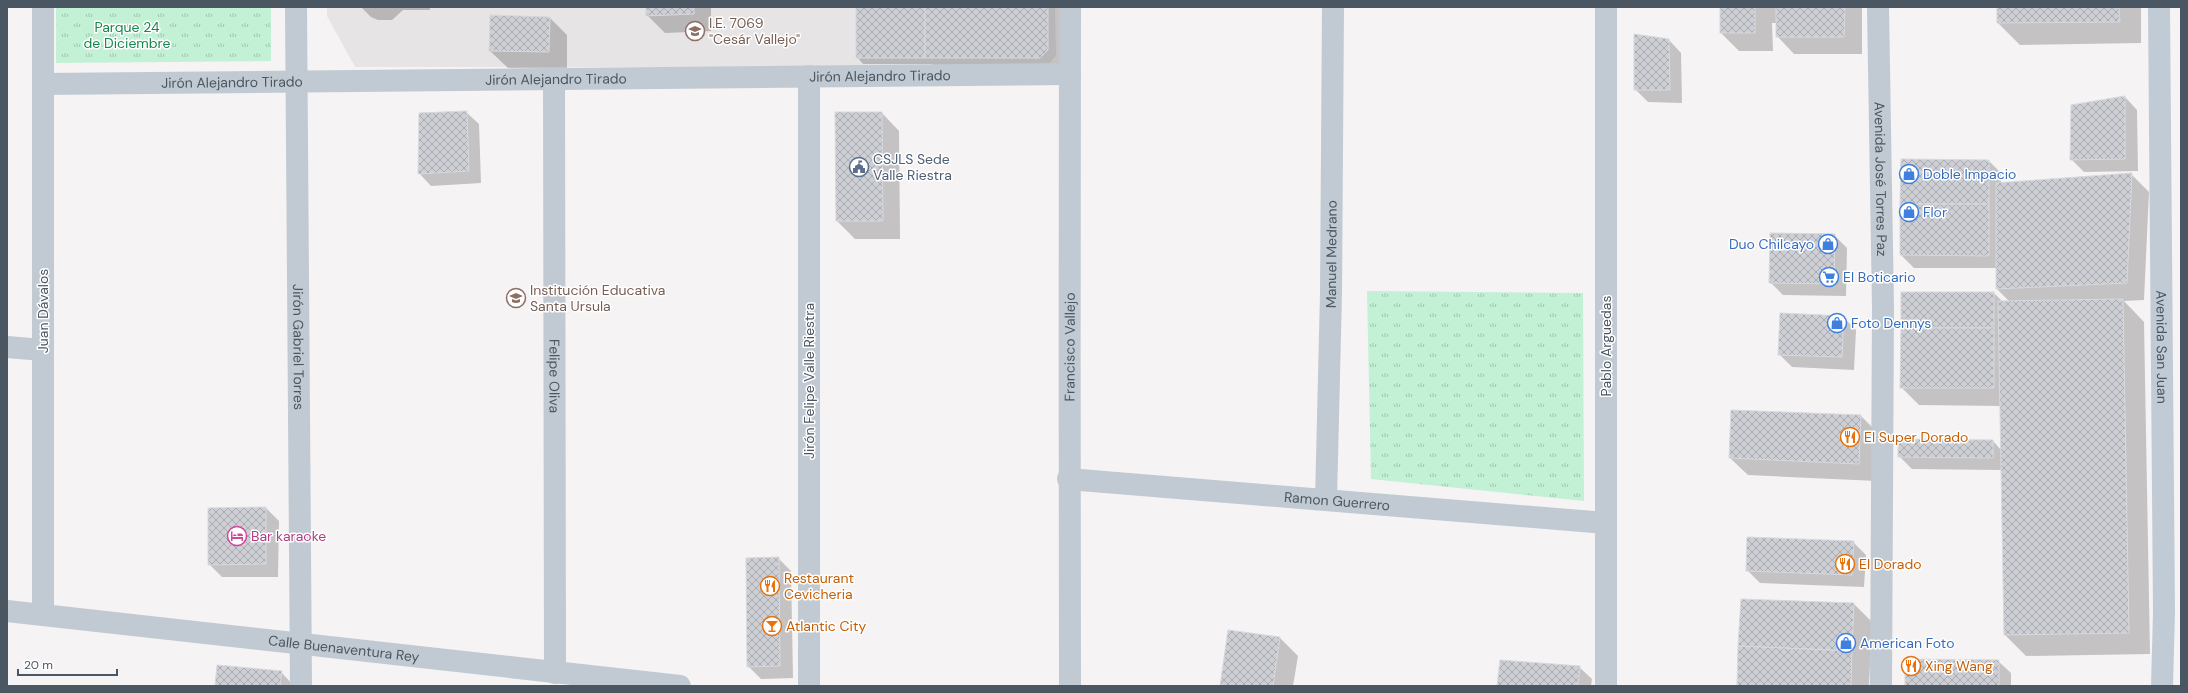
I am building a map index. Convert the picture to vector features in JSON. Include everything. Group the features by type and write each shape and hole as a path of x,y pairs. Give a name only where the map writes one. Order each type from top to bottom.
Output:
{"main road":[{"name":"Avenida San Juan","path":"2159,7 2164,612 2162,686"}],"street":[{"name":"Juan Dávalos","path":"42,7 43,615"},
{"name":"Jirón Gabriel Torres","path":"296,7 302,644 301,686"},
{"name":"Francisco Vallejo","path":"1070,7 1068,479 1070,686"},
{"name":"Manuel Medrano","path":"1326,500 1331,301 1333,7"},
{"name":"Pablo Arguedas","path":"1606,7 1606,686"},
{"name":"Avenida José Torres Paz","path":"1878,7 1883,308 1881,686"},
{"name":"Jirón Alejandro Tirado","path":"43,84 1070,74"},
{"name":"Jirón Felipe Valle Riestra","path":"808,686 809,76"},
{"name":"Felipe Oliva","path":"554,78 555,673"},
{"path":"7,347 43,350"},
{"name":"Ramon Guerrero","path":"1068,479 1606,523"},
{"name":"Calle Buenaventura Rey","path":"7,611 680,686"}],"shaded area":[{"name":"I.E. 7069 \"Cesár Vallejo\"","path":"327,7 1055,7 1056,56 1046,67 355,67 327,16"}],"green space":[{"name":"Parque 24 de Diciembre","path":"56,7 271,7 271,61 56,63"},
{"path":"1367,291 1583,293 1584,501 1371,479"}],"building":[{"path":"646,7 694,7 694,14 646,16"},
{"path":"856,7 925,7 925,58 856,58"},
{"path":"925,7 1048,7 1048,50 1040,58 925,58"},
{"path":"1720,7 1755,7 1755,33 1720,33"},
{"path":"1776,7 1845,7 1844,37 1776,37"},
{"path":"1997,7 2119,7 2120,22 1997,23"},
{"path":"490,15 550,17 549,52 489,51"},
{"path":"1634,34 1669,39 1670,90 1634,90"},
{"path":"2125,96 2125,159 2070,160 2071,105"},
{"path":"467,111 469,171 418,174 419,113"},
{"name":"CSJLS Sede Valle Riestra","path":"835,112 882,112 883,221 836,221"},
{"path":"1901,159 1989,160 1989,204 1900,204"},
{"path":"2132,173 2127,283 1996,289 1996,183"},
{"path":"1900,204 1989,204 1989,256 1900,255"},
{"path":"1770,233 1835,234 1834,284 1769,283"},
{"path":"1901,292 1994,292 1994,328 1901,328"},
{"path":"2123,299 2129,633 2004,635 1998,301"},
{"path":"1780,313 1844,316 1842,357 1778,355"},
{"path":"1901,328 1994,328 1994,388 1900,388"},
{"path":"1731,410 1861,415 1859,464 1729,458"},
{"path":"1898,439 1993,440 1993,458 1898,457"},
{"name":"Bar karaoke","path":"266,507 266,564 208,565 208,508"},
{"path":"1747,537 1854,541 1852,575 1746,571"},
{"path":"779,557 780,666 747,667 746,558"},
{"path":"1741,599 1854,603 1852,651 1738,646"},
{"path":"1228,630 1280,637 1273,686 1220,686"},
{"path":"1738,646 1852,651 1851,686 1737,686"},
{"path":"1905,659 1999,660 1999,686 1905,686"},
{"path":"1500,660 1580,666 1578,686 1497,686"},
{"path":"217,665 282,671 280,686 215,686"}],"place":[{"name":"I.E. 7069 \"Cesár Vallejo\"","path":"695,31"},
{"name":"CSJLS Sede Valle Riestra","path":"859,167"},
{"name":"Doble Impacio","path":"1909,174"},
{"name":"Flor","path":"1909,212"},
{"name":"Duo Chilcayo","path":"1828,244"},
{"name":"El Boticario","path":"1829,277"},
{"name":"Institución Educativa Santa Ursula","path":"516,298"},
{"name":"Foto Dennys","path":"1837,323"},
{"name":"El Super Dorado","path":"1850,437"},
{"name":"Bar karaoke","path":"237,536"},
{"name":"El Dorado","path":"1845,564"},
{"name":"Restaurant Cevicheria","path":"770,586"},
{"name":"Atlantic City","path":"772,626"},
{"name":"American Foto","path":"1846,643"},
{"name":"Xing Wang","path":"1911,666"}]}
